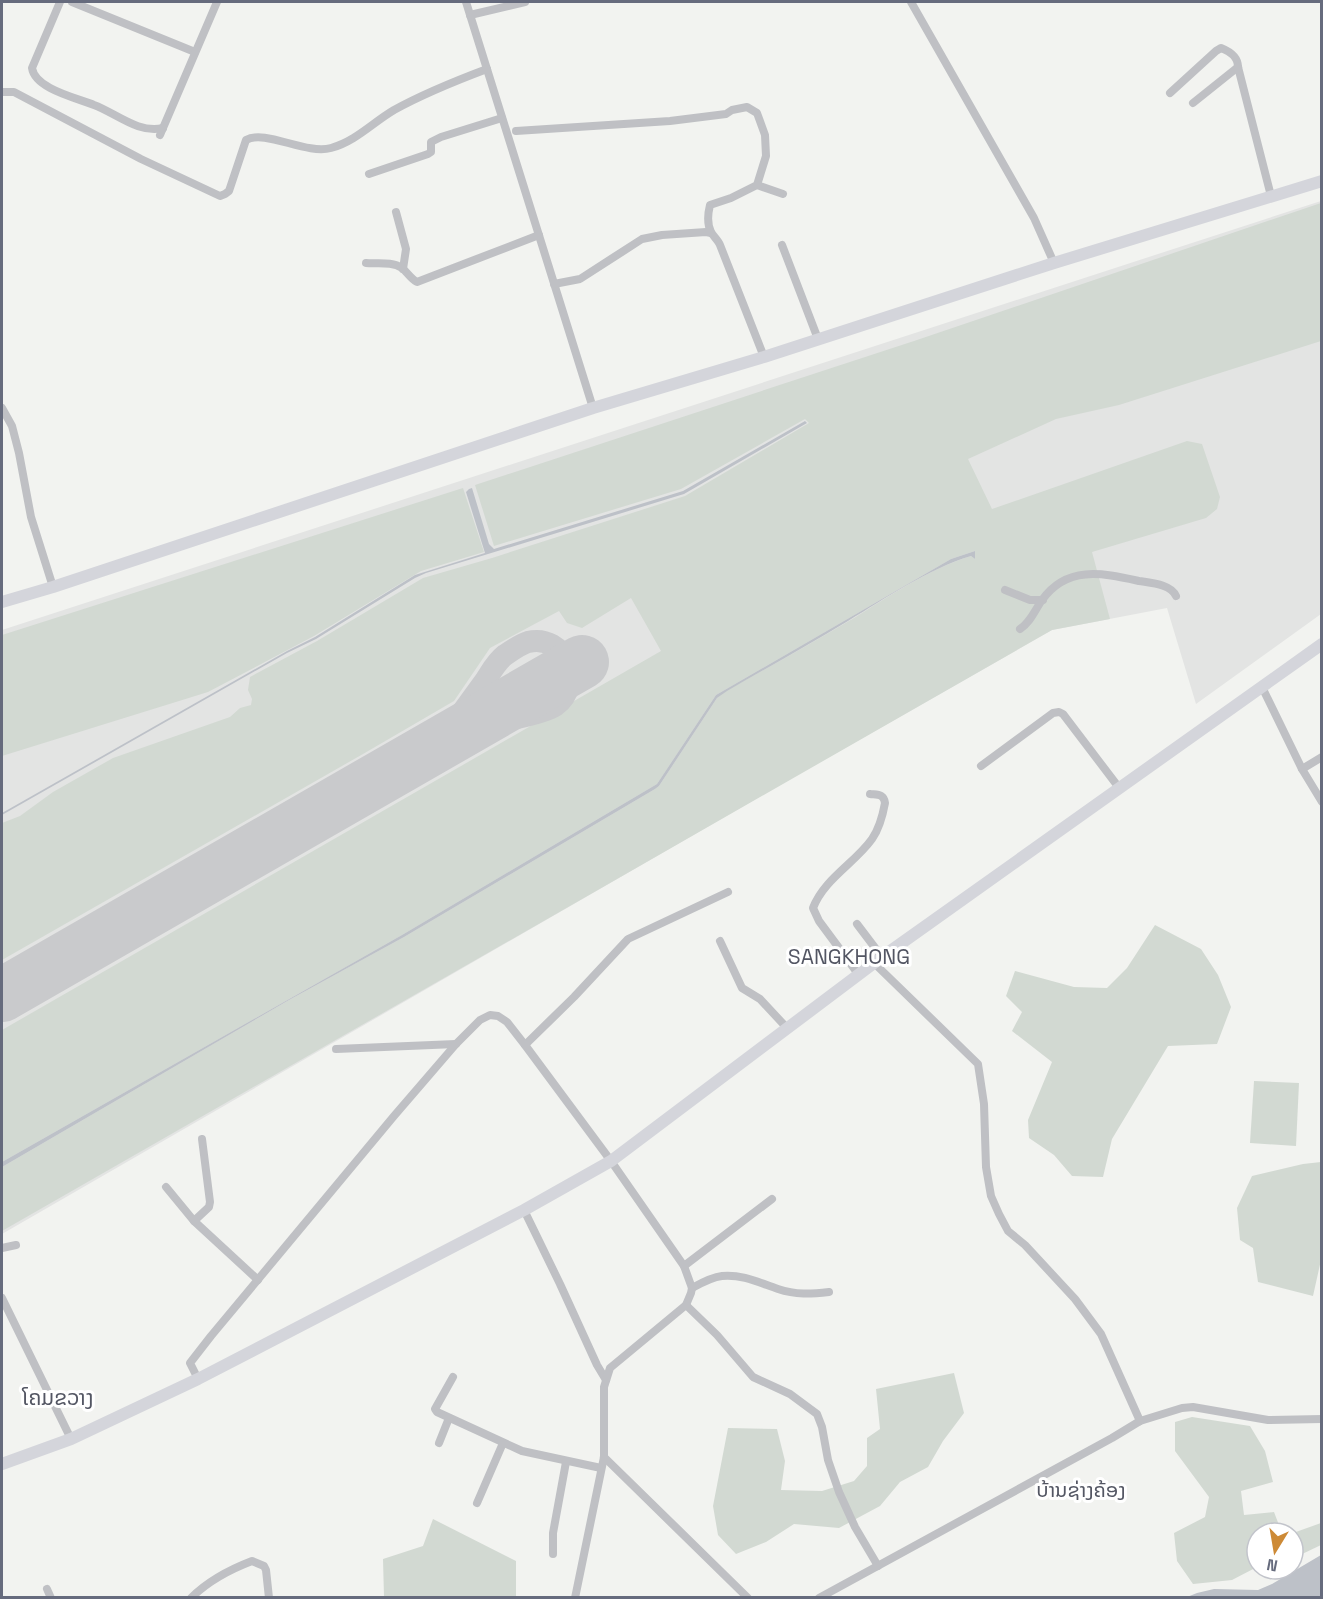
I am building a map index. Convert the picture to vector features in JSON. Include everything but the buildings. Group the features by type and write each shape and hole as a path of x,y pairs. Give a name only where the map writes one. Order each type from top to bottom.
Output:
{"main road":[{"path":"2,602 593,408 764,357 1054,263 1322,181"},
{"path":"2,1462 71,1439 198,1379 524,1210 610,1161 878,960 1322,644"}],"street":[{"path":"60,2 32,68 33,74 41,82 70,97 95,105 137,126 162,131 217,2"},
{"path":"72,2 195,52"},
{"path":"466,2 593,408"},
{"path":"470,15 525,2"},
{"path":"911,2 1034,218 1054,263"},
{"path":"1170,93 1221,48 1236,58 1271,196"},
{"path":"1193,103 1238,67"},
{"path":"2,92 14,92 141,159 220,196 229,191 249,137 266,138 312,149 332,148 351,140 393,111 461,78 486,69"},
{"path":"516,131 670,121 726,114 732,110 747,107 757,113 765,135 766,156 757,185"},
{"path":"369,174 428,154 432,142 441,137 502,118"},
{"path":"711,233 707,213 710,205 757,185 783,194"},
{"path":"396,212 406,249 403,269"},
{"path":"554,284 580,279 642,239 662,235 711,233 720,245 764,357"},
{"path":"366,263 392,264 403,269 413,281 420,282 539,235"},
{"path":"782,245 818,339"},
{"path":"2,408 12,426 31,517 53,587"},
{"path":"1020,629 1027,625 1042,600 1054,587 1068,578 1083,574 1112,575 1164,586 1174,591 1176,596"},
{"path":"1005,590 1030,600 1042,600"},
{"path":"1262,687 1302,769 1322,802"},
{"path":"981,766 1053,713 1059,712 1074,726 1120,789"},
{"path":"1302,769 1322,757"},
{"path":"859,975 819,921 813,905 823,889 873,837 885,798 881,795 870,794"},
{"path":"525,1045 628,939 728,892"},
{"path":"857,924 878,960 978,1064 984,1104 986,1167 992,1196 999,1214 1008,1231 1025,1245 1068,1292 1101,1334 1140,1421"},
{"path":"720,941 742,988 760,999 787,1028"},
{"path":"198,1379 190,1363 211,1336 456,1044 480,1020 490,1015 498,1016 507,1022 525,1045 610,1161 684,1266 692,1288 686,1305 610,1368 604,1387 604,1457 575,1598"},
{"path":"336,1049 456,1044"},
{"path":"194,1221 209,1206 210,1202 202,1139"},
{"path":"166,1187 194,1221 258,1280"},
{"path":"684,1266 772,1198"},
{"path":"524,1210 606,1380"},
{"path":"2,1248 16,1245"},
{"path":"692,1288 704,1281 722,1276 750,1279 779,1290 804,1295 829,1292"},
{"path":"2,1298 71,1439"},
{"path":"686,1305 717,1335 753,1377 790,1394 817,1414 822,1427 828,1460 839,1492 855,1527 878,1566"},
{"path":"453,1377 435,1409 437,1412 522,1452 601,1468"},
{"path":"819,1598 1140,1421 1182,1408 1194,1407 1268,1420 1322,1419"},
{"path":"439,1443 449,1418"},
{"path":"477,1503 504,1443"},
{"path":"604,1457 748,1598"},
{"path":"554,1554 553,1533 566,1462"},
{"path":"191,1598 200,1589 252,1561 264,1566 266,1570 269,1598"},
{"path":"47,1589 51,1598"}],"shaded area":[{"path":"1321,201 1321,614 1196,704 1167,608 1052,630 2,1234 2,630"},
{"path":"1321,203 1321,341 1119,405 1056,419 968,459 992,509 1187,441 1202,444 1220,497 1217,509 1206,518 1092,552 1110,619 1052,630 2,1231 2,1167 289,1000 404,937 655,789 717,698 727,690 807,646 925,575 955,561 971,556 975,559 975,551 951,559 716,695 657,784 402,935 2,1162 2,1030 661,651 631,598 582,628 567,623 559,611 490,648 454,701 2,960 2,823 20,816 53,792 113,758 230,717 240,708 251,705 252,699 248,690 250,677 317,641 423,578 685,496 809,423 805,419 681,489 494,546 475,485 914,341"},
{"path":"805,421 807,423 684,494 415,578 316,639 287,653 2,815 315,637 415,575 485,553 466,492 469,489 472,488 489,544 494,549 683,491"},
{"path":"463,488 484,552 421,571 314,636 208,692 2,756 2,635"},
{"path":"975,551 975,559 971,556 923,576 717,698 655,789 404,937 289,1000 2,1167 2,1162 402,935 657,784 716,695 951,559"},
{"path":"1155,925 1201,949 1218,975 1231,1007 1217,1044 1168,1046 1112,1139 1103,1177 1072,1176 1054,1155 1029,1138 1028,1120 1052,1062 1012,1031 1022,1012 1006,996 1015,971 1074,987 1107,988 1127,968"},
{"path":"1254,1081 1299,1083 1296,1146 1250,1143"},
{"path":"1321,1162 1321,1260 1313,1296 1258,1282 1253,1248 1240,1240 1237,1208 1252,1176"},
{"path":"954,1373 964,1413 943,1441 928,1467 900,1482 880,1506 839,1528 794,1524 766,1542 736,1554 718,1535 713,1506 728,1428 777,1429 785,1461 781,1490 822,1491 854,1481 867,1466 867,1438 880,1429 876,1389"},
{"path":"1192,1417 1250,1426 1265,1451 1273,1482 1241,1491 1244,1515 1274,1512 1277,1521 1245,1521 1245,1573 1232,1580 1193,1584 1177,1561 1174,1533 1205,1517 1209,1497 1175,1451 1175,1422"},
{"path":"433,1519 516,1561 516,1597 384,1597 383,1559 423,1546"},
{"path":"1321,1523 1321,1545 1305,1553 1305,1529"},
{"path":"1321,1555 1321,1597 1187,1597 1214,1589 1258,1590 1277,1581 1305,1581 1305,1564"}],"taxiway":[{"path":"422,754 434,748 445,736 496,664 505,655 525,643 541,641 561,652 567,662 569,685 564,697 555,706 526,716 467,728"}],"runway":[{"path":"2,995 582,662"}],"district":[{"name":"SANGKHONG","path":"849,956"},
{"name":"ໂຄມຂວາງ","path":"58,1397"},
{"name":"ບ້ານຊ່າງຄ້ອງ","path":"1081,1490"}]}
